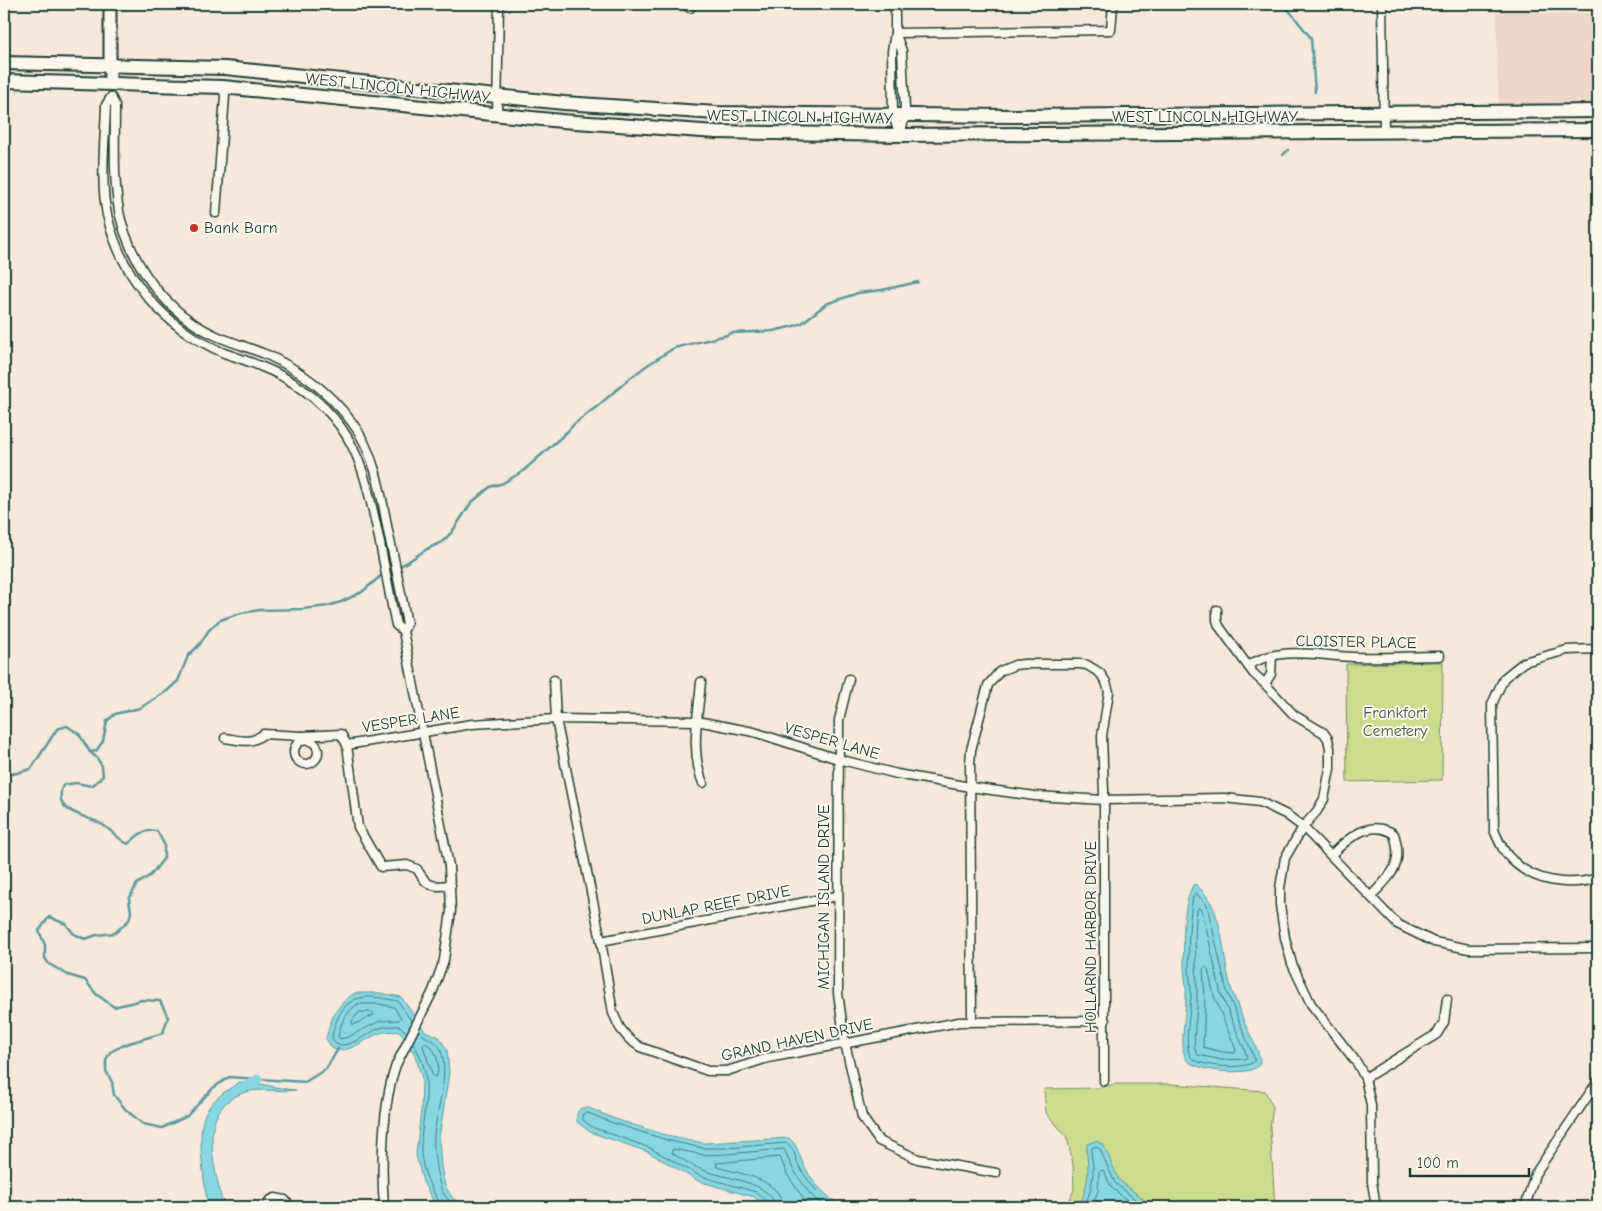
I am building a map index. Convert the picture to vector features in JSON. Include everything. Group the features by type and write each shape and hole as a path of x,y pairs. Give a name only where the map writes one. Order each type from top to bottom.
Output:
{"main road":[{"name":"WEST LINCOLN HIGHWAY","path":"4,63 225,68 564,103 717,113 899,116 1598,111"},
{"name":"WEST LINCOLN HIGHWAY","path":"4,81 223,87 562,122 716,132 900,135 1598,130"}],"street":[{"path":"110,4 110,84 111,97 115,105 115,181 119,213 138,265 161,295 194,324 216,336 284,363 311,380 337,404 352,422 367,448 380,489 407,624 403,631"},
{"path":"497,115 499,4"},
{"path":"895,4 895,33 892,51 900,135"},
{"path":"895,33 1111,30 1113,4"},
{"path":"1382,4 1384,132"},
{"path":"895,33 902,51 900,135"},
{"path":"216,213 225,96 223,87"},
{"path":"111,97 106,105 104,184 107,214 126,266 140,289 172,323 192,337 212,347 287,378 322,407 340,427 354,450 364,475 396,625 403,631 449,866 452,911 444,960 433,991 391,1077 385,1109 384,1207"},
{"path":"1217,610 1219,626 1248,666 1294,715 1324,733 1328,739 1330,769 1326,792 1317,811 1303,827 1285,858 1280,905 1285,938 1292,964 1311,1004 1357,1063 1365,1078 1371,1105 1372,1182 1376,1207"},
{"path":"1598,649 1566,650 1524,662 1504,678 1492,704 1493,814 1494,830 1500,844 1511,860 1525,871 1542,878 1558,882 1575,882 1598,878"},
{"name":"CLOISTER PLACE","path":"1248,666 1261,658 1272,656 1313,654 1356,657 1440,656"},
{"name":"CLOISTER PLACE","path":"1265,684 1272,670 1272,656"},
{"name":"HOLLARND HARBOR DRIVE","path":"970,787 971,750 988,685 996,675 1007,667 1015,665 1080,664 1100,673 1106,682 1109,692 1102,736 1104,796 1104,1081"},
{"name":"MICHIGAN ISLAND DRIVE","path":"849,679 839,720 838,993 845,1043 862,1117 880,1141 918,1159 996,1173"},
{"name":"GRAND HAVEN DRIVE","path":"554,680 556,719 601,941 613,1013 624,1033 640,1047 708,1070 726,1071 768,1058 940,1024 972,1021 1105,1021"},
{"path":"702,682 695,752 697,767 703,783"},
{"name":"VESPER LANE","path":"347,745 472,724 556,719 697,721 754,732 838,759 897,774 970,787 1035,796 1224,798 1260,802 1287,815 1303,827 1398,924 1434,942 1469,950 1598,948"},
{"path":"225,738 251,742 257,740 263,734 302,738 341,734 347,745 358,827 381,868 407,865 417,869 425,882 433,887 451,885"},
{"path":"970,787 972,1021"},
{"path":"1330,856 1344,842 1366,829 1387,830 1394,834 1397,859 1393,873 1371,896"},
{"name":"DUNLAP REEF DRIVE","path":"601,941 837,896"},
{"path":"1365,1078 1437,1034 1444,1022 1447,999"},
{"path":"1525,1207 1535,1174 1598,1081"},
{"path":"266,1207 268,1201 275,1198 284,1200 291,1207"}],"shaded area":[{"path":"1496,4 1539,4 1540,14 1598,13 1598,109 1499,110"}],"green space":[{"name":"Frankfort Cemetery","path":"1443,662 1442,780 1347,782 1346,664"},
{"path":"1115,1084 1170,1084 1265,1091 1273,1107 1270,1128 1275,1207 1067,1207 1074,1189 1073,1164 1067,1137 1046,1113 1044,1089 1098,1088"}],"water":[{"path":"1195,884 1205,894 1217,919 1232,991 1258,1052 1259,1064 1252,1069 1233,1072 1199,1067 1186,1059 1184,1054 1186,994 1184,923 1189,894"},
{"path":"355,993 380,993 401,997 425,1031 439,1037 447,1050 449,1073 439,1138 441,1167 445,1186 453,1199 468,1207 439,1207 435,1204 423,1182 416,1155 422,1078 415,1055 400,1031 377,1034 353,1047 340,1050 333,1049 326,1039 335,1013 343,1002"},
{"path":"240,1082 296,1090 257,1090 246,1092 230,1100 219,1111 214,1125 212,1141 213,1158 223,1207 208,1207 201,1145 203,1121 206,1112 217,1098"},
{"path":"581,1108 589,1108 615,1119 672,1137 704,1143 789,1138 796,1146 805,1168 814,1182 831,1199 844,1207 766,1207 754,1197 698,1181 648,1152 590,1132 577,1122 577,1113"},
{"path":"1095,1141 1103,1144 1119,1180 1151,1207 1079,1207 1087,1179 1087,1144"}],"waterway":[{"path":"1284,4 1311,38 1315,92"},
{"path":"1283,155 1288,150"},
{"path":"90,752 96,751 103,741 107,721 115,714 140,708 167,691 178,681 188,656 200,644 209,630 220,620 241,613 260,610 303,609 328,606 362,592 383,574 442,542 452,532 471,503 490,487 503,483 522,472 574,424 629,379 674,348 731,333 773,331 794,326 802,323 826,304 858,293 918,282"},
{"path":"4,771 13,774 31,769 57,729 67,726 79,734 90,752 97,758 102,766 103,776 92,786 76,783 63,785 61,795 62,802 66,808 103,825 128,844 141,833 148,831 157,831 164,844 164,858 151,875 137,884 129,899 131,912 129,920 115,933 97,935 85,939 74,934 66,924 49,917 39,931 45,945 45,958 49,964 68,975 85,980 96,994 114,1007 142,1000 160,1001 168,1017 163,1033 126,1044 110,1052 106,1060 106,1071 112,1082 114,1095 126,1110 143,1124 162,1128 187,1116 213,1088 229,1077 305,1082 326,1069 338,1049"},
{"path":"243,1087 258,1079"}],"place":[{"name":"Bank Barn","path":"194,228"}]}
